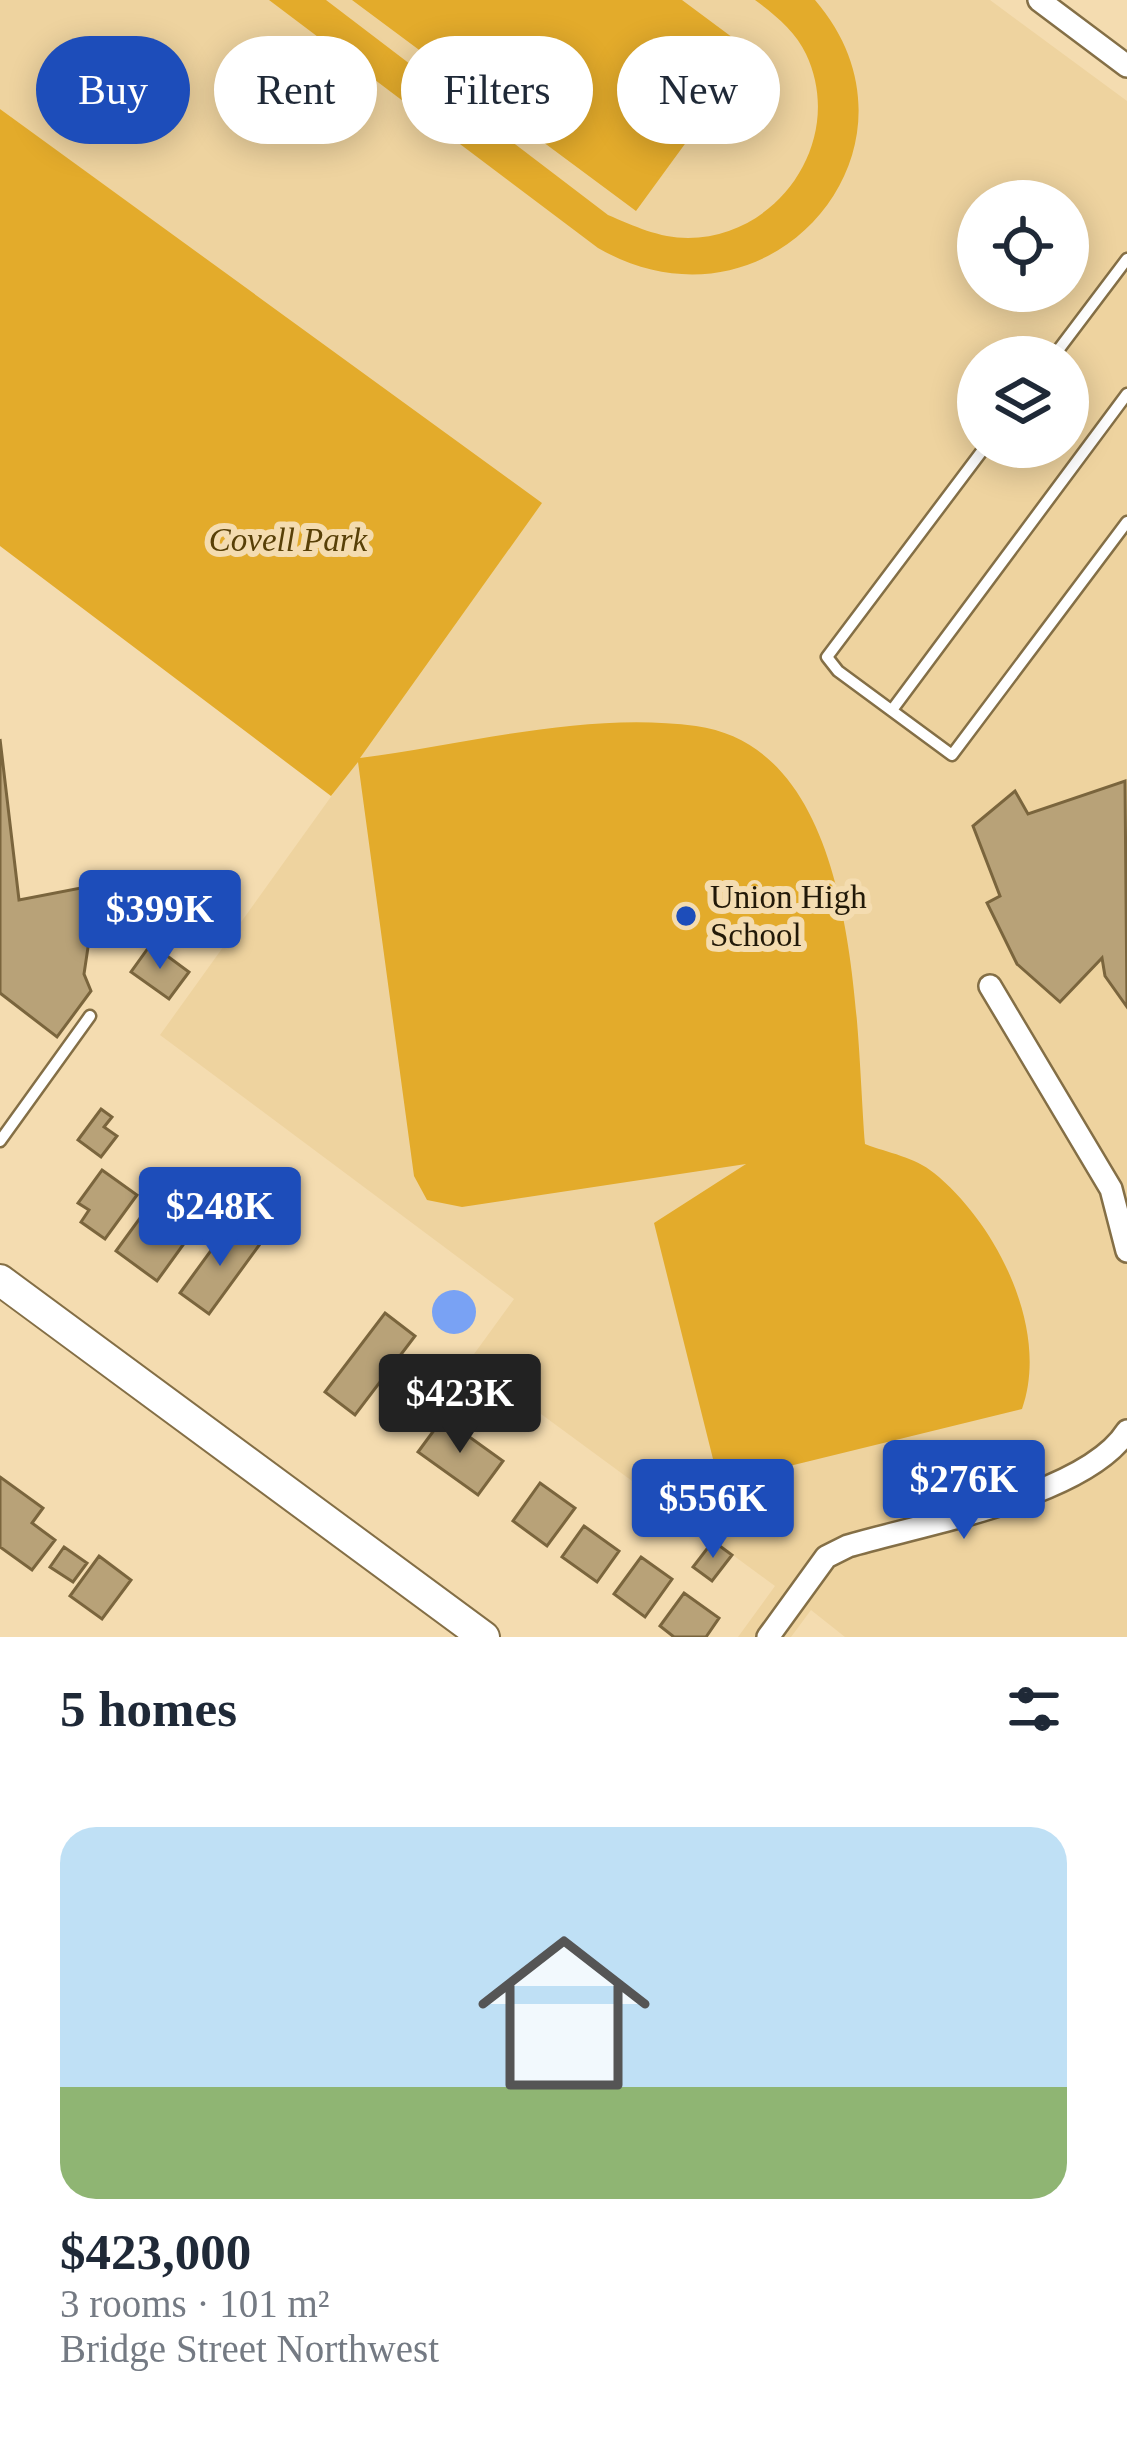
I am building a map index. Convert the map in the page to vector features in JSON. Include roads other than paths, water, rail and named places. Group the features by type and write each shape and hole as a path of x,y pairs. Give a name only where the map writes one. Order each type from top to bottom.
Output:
{"main road":[{"path":"0,1280 484,1637"}],"street":[{"path":"1039,0 1127,66"},
{"path":"990,986 1111,1189 1127,1251"},
{"path":"768,1637 826,1557 848,1546 1057,1485 1117,1447 1127,1431"}],"lane":[{"path":"1069,336 1127,260"},
{"path":"892,710 1127,394"},
{"path":"969,468 827,657 838,671 952,755 1127,522"},
{"path":"0,1141 90,1016"}],"water":[{"path":"454,1290 470,1296 476,1312 470,1328 454,1334 438,1328 432,1312 438,1296"}],"place":[{"name":"Union High School","path":"686,916"}],"park label":[{"name":"Covell Park","path":"288,540"}]}
